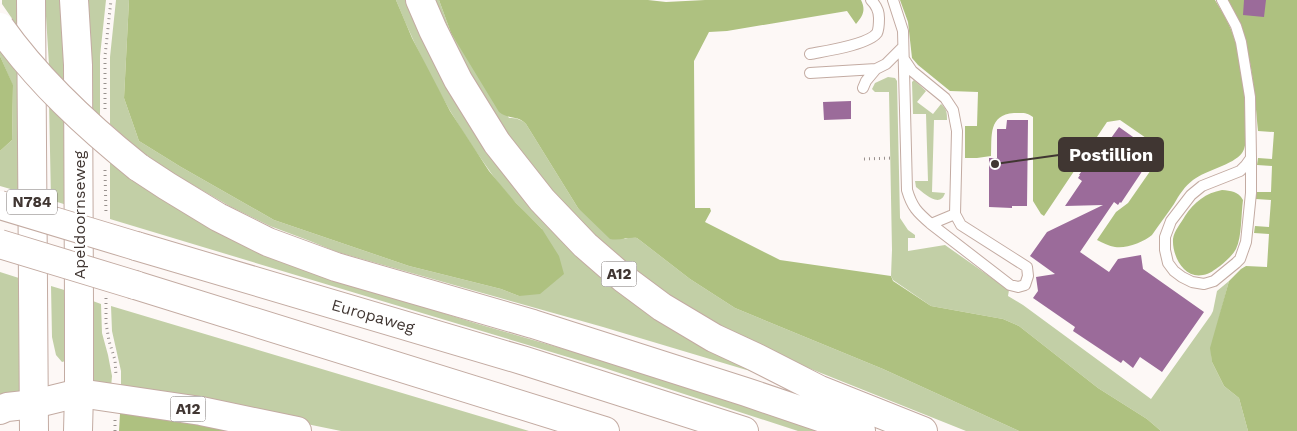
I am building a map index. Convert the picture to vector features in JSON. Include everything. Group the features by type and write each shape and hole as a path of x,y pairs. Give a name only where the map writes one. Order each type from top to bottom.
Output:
{"main road":[{"name":"N784","path":"31,0 34,431"},
{"name":"Apeldoornseweg","path":"74,0 78,65 78,431"},
{"name":"A12","path":"420,0 458,80 497,143 542,200 585,245 623,278 662,307 714,338 820,390 923,431"},
{"path":"0,27 40,77 70,109 103,139 138,167 167,186 218,217 268,242 336,267 533,324 861,431"},
{"name":"Europaweg","path":"0,205 525,361 744,431"},
{"path":"0,244 605,431"},
{"path":"0,410 79,393"},
{"name":"A12","path":"79,393 201,411 297,431"}],"lane":[{"path":"810,54 860,43 869,39 877,32 879,24 879,13 872,0"},
{"path":"893,0 903,31 907,190 911,203 919,214 931,224 1010,285 1018,287 1025,285 1028,276 1026,268 961,225 955,214 957,130 953,110 945,98 912,71 904,59"},
{"path":"1222,0 1236,26 1244,53 1250,97 1251,158 1251,193 1248,233 1240,259 1214,281 1204,284 1192,282 1182,277 1168,263 1164,250 1165,237 1171,222 1191,196 1202,186 1240,171 1251,158"},
{"path":"810,73 876,69 886,64 902,47"},
{"path":"863,88 876,69"},
{"path":"931,224 955,214"}],"path":[{"path":"864,159 890,158"}],"green space":[{"path":"2,0 19,0 20,30 2,4"},
{"path":"45,0 61,0 69,86 49,65"},
{"path":"89,0 106,0 100,56 100,116 89,106"},
{"path":"116,0 129,0 124,98 139,141 274,220 409,266 501,289 519,296 542,229 514,201 495,178 449,109 415,45 396,0 409,0 489,149 760,374 603,327 337,252 270,226 231,207 169,171 138,149 110,124 110,57"},
{"path":"129,0 396,0 412,38 450,111 489,171 516,203 542,229 559,256 564,274 540,294 519,296 501,289 409,266 274,220 139,141 124,98"},
{"path":"432,0 439,0 451,33 509,118 518,119 526,124 578,208 625,239 637,238 690,279 735,308 883,369 1019,431 966,431 796,363 727,330 670,297 612,253 550,193 487,108"},
{"path":"439,0 648,0 666,2 705,0 861,0 863,13 856,24 847,11 727,31 709,32 694,61 695,208 710,208 711,211 705,222 780,260 891,276 893,281 931,306 1003,319 1019,326 1098,388 1147,419 1161,431 1019,431 883,369 735,308 690,279 637,238 610,239 578,208 526,124 520,119 506,116 499,112 451,33"},
{"path":"900,0 1215,0 1231,30 1240,64 1246,116 1245,145 1242,153 1232,161 1198,176 1190,182 1149,238 1124,247 1110,246 1097,240 1116,212 1128,203 1162,154 1162,149 1120,120 1107,122 1044,216 1033,201 1033,117 1022,113 1014,113 1000,118 993,128 991,156 965,158 965,126 977,126 978,92 950,91 912,58 908,22"},
{"path":"1228,0 1297,0 1297,431 1248,431 1239,398 1224,386 1212,362 1210,348 1229,281 1246,266 1267,267 1269,234 1254,233 1255,226 1269,227 1271,200 1256,199 1256,192 1271,192 1272,166 1257,165 1258,158 1272,159 1274,132 1258,131 1253,80 1247,47 1236,15"},
{"path":"0,41 20,69 21,192 0,186 0,151 12,140 13,86 0,56"},
{"path":"0,56 13,85 12,140 0,151"},
{"path":"888,77 895,78 897,81 900,218 908,230 915,235 915,238 908,238 908,251 945,245 1009,290 1008,296 1151,399 1211,315 1217,291 1229,281 1211,348 1212,362 1224,386 1239,398 1248,431 1161,431 1147,419 1098,388 1019,326 1003,319 931,306 893,280 891,276 889,92 875,92 872,89 875,83"},
{"path":"914,80 926,91 917,102 933,114 941,104 947,113 947,120 934,120 932,192 945,193 943,198 939,200 927,196 916,187 915,181 928,181 926,114 913,114 912,82"},
{"path":"49,101 69,122 70,206 51,200"},
{"path":"110,158 354,285 602,360 824,431 798,431 601,367 110,219"},
{"path":"1222,190 1237,193 1243,200 1238,244 1231,256 1212,272 1203,275 1190,273 1180,265 1177,259 1173,246 1175,233 1196,202 1211,193"},
{"path":"0,272 22,279 23,397 0,401"},
{"path":"51,286 71,292 69,360 62,362 56,355 52,337"},
{"path":"90,300 101,304 102,333 112,376 111,388 89,385"},
{"path":"111,306 529,431 341,431 248,412 121,391 121,371 112,331"},
{"path":"132,407 266,431 119,431 120,414"}],"building":[{"path":"1244,0 1266,0 1264,17 1243,15"},
{"path":"851,101 851,119 824,120 823,102"},
{"path":"1007,120 1028,120 1027,206 1012,206 1012,208 989,207 989,158 997,158 997,129 1006,129"},
{"path":"1119,127 1150,149 1139,166 1143,169 1141,173 1121,203 1118,205 1114,202 1080,252 1109,272 1118,259 1141,255 1143,269 1204,312 1162,372 1140,357 1133,368 1123,360 1121,363 1073,331 1075,327 1033,298 1038,291 1036,277 1055,274 1030,256 1047,232 1103,205 1065,206 1082,181 1078,178 1079,175 1100,145 1103,142 1106,145"}],"place":[{"name":"Postillion","path":"995,164"}]}
